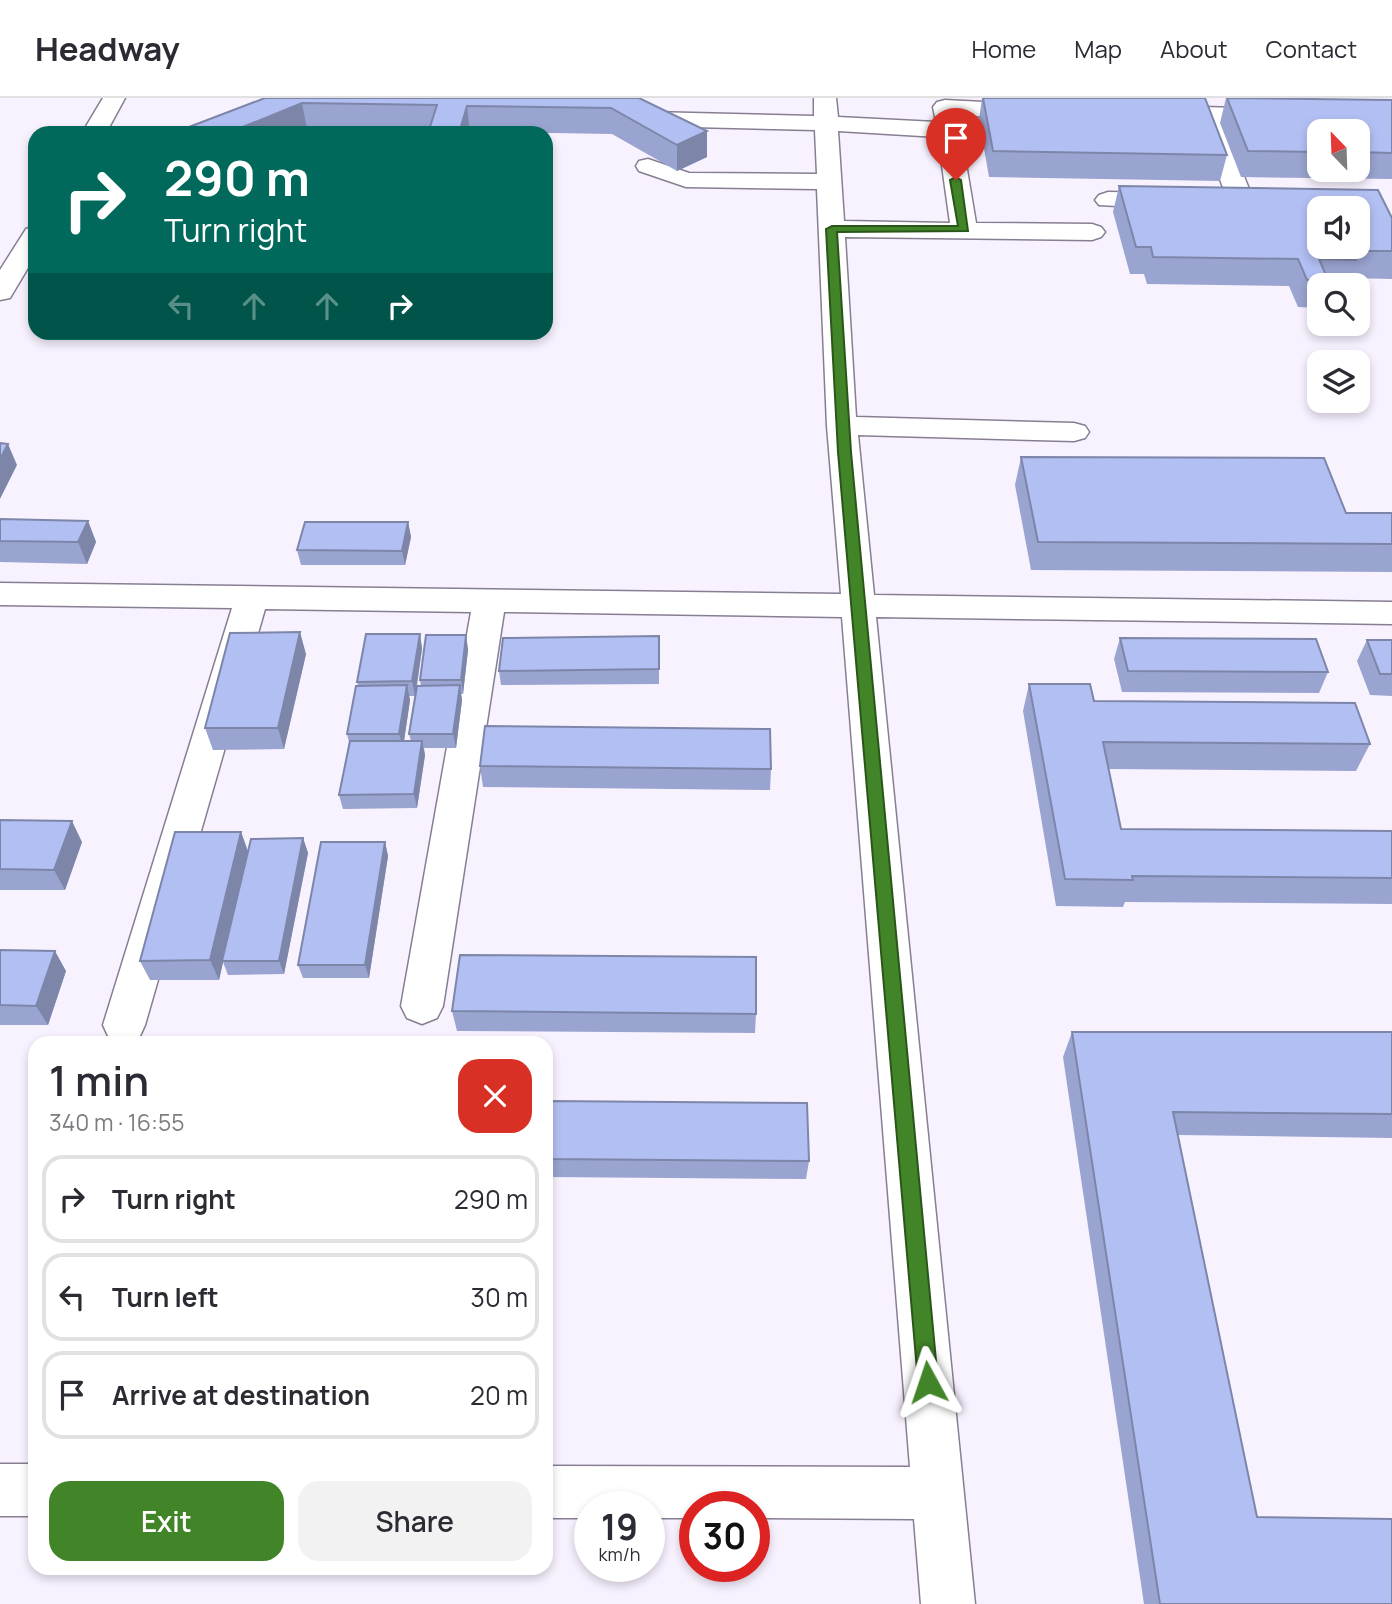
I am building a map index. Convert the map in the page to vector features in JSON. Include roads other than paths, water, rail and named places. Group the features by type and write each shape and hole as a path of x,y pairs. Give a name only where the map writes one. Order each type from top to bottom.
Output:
{"street":[{"path":"98,126 114,98"},
{"path":"827,111 842,426 948,1604"},
{"path":"651,119 827,111 1055,111"},
{"path":"945,112 964,229"},
{"path":"1138,112 1299,114"},
{"path":"1206,114 1241,201"},
{"path":"648,166 686,180 829,182"},
{"path":"1108,200 1188,201"},
{"path":"1214,201 1267,202"},
{"path":"832,229 1092,232"},
{"path":"0,292 28,246"},
{"path":"842,426 1074,432"},
{"path":"0,594 251,600 858,604 1392,613"},
{"path":"124,1025 251,600"},
{"path":"422,1006 489,602"},
{"path":"0,1490 28,1490"},
{"path":"553,1492 938,1493"}]}
